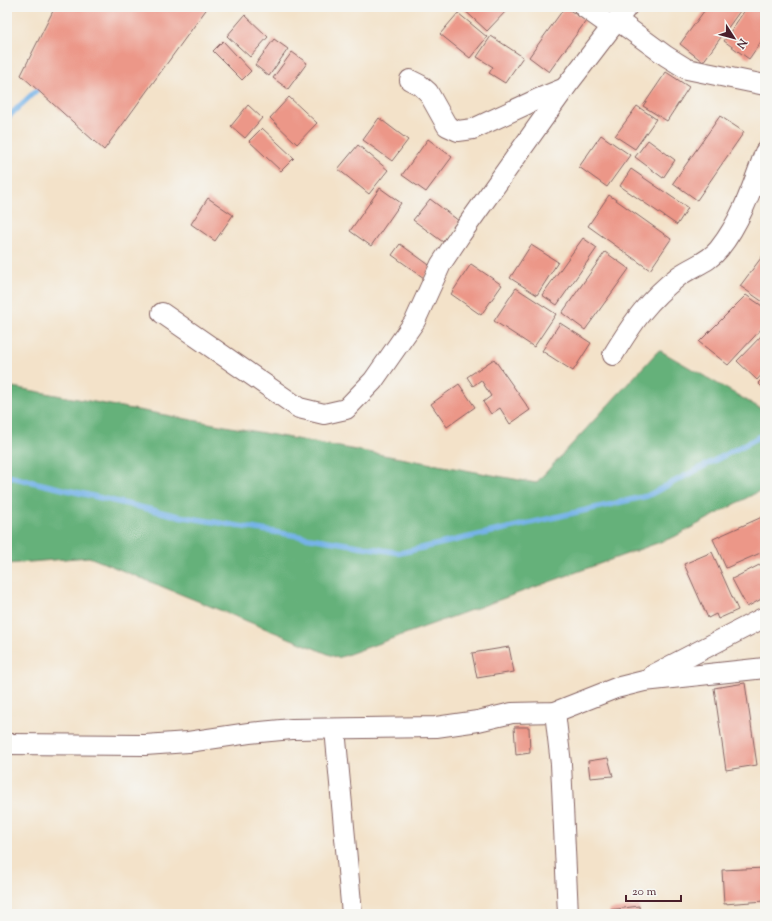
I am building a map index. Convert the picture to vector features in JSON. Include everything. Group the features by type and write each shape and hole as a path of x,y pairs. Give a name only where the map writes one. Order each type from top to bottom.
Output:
{"street":[{"path":"584,7 619,18 666,56 687,69 765,86"},
{"path":"162,313 299,408 324,414 346,409 373,381 415,321 441,264 565,88 619,18"},
{"path":"410,80 420,85 428,92 447,126 458,131 473,129 565,88"},
{"path":"613,355 633,323 652,299 680,276 709,259 719,250 734,228 746,202 765,152"},
{"path":"644,680 765,617"},
{"path":"7,744 145,745 188,742 249,733 292,729 436,727 478,721 512,712 555,712 616,688 644,680 765,668"},
{"path":"555,712 560,764 568,914"},
{"path":"335,729 352,914"}],"green space":[{"path":"659,350 765,411 765,488 674,537 338,658 89,557 7,564 7,386 536,483"}],"building":[{"path":"55,7 208,7 104,150 21,75"},
{"path":"461,7 505,7 508,9 487,31"},
{"path":"565,7 586,21 549,72 529,57"},
{"path":"707,7 743,7 703,62 680,44"},
{"path":"747,7 765,7 765,36 749,59 724,41"},
{"path":"458,13 487,37 470,58 440,34"},
{"path":"245,15 268,37 250,57 227,36"},
{"path":"491,36 523,57 505,83 489,73 493,67 477,57"},
{"path":"274,39 288,49 269,76 255,65"},
{"path":"223,41 251,71 242,80 213,51"},
{"path":"292,52 307,63 288,89 273,78"},
{"path":"666,72 689,87 667,121 643,106"},
{"path":"289,97 317,123 297,144 270,118"},
{"path":"248,105 262,118 245,138 231,126"},
{"path":"637,106 656,119 635,149 615,136"},
{"path":"720,116 744,132 697,200 673,183"},
{"path":"379,118 408,140 392,161 363,140"},
{"path":"262,128 294,158 281,171 249,141"},
{"path":"601,135 630,155 607,187 579,167"},
{"path":"428,139 452,157 426,192 402,175"},
{"path":"648,140 675,160 663,178 635,157"},
{"path":"358,145 388,170 369,194 338,169"},
{"path":"631,169 688,208 677,225 620,186"},
{"path":"380,188 401,203 371,246 350,231"},
{"path":"609,195 671,239 650,270 588,226"},
{"path":"208,198 233,215 215,241 191,224"},
{"path":"430,199 459,221 443,242 413,220"},
{"path":"583,238 597,248 557,305 542,295"},
{"path":"400,244 432,267 424,278 392,255"},
{"path":"531,245 558,262 537,295 510,278"},
{"path":"605,252 629,269 585,330 562,313"},
{"path":"764,254 765,299 763,302 740,286"},
{"path":"471,264 502,285 481,315 451,294"},
{"path":"516,288 556,314 534,347 494,321"},
{"path":"746,295 765,308 765,325 728,365 699,342"},
{"path":"560,323 591,343 573,371 542,351"},
{"path":"765,332 765,371 757,380 737,361"},
{"path":"494,359 530,410 510,424 500,408 491,414 483,402 491,396 481,380 473,386 467,377"},
{"path":"765,376 765,390 758,383"},
{"path":"459,384 475,407 447,427 431,404"},
{"path":"762,517 765,524 765,551 726,568 713,539"},
{"path":"712,552 738,610 718,619 716,614 708,618 684,564"},
{"path":"765,562 765,597 747,607 732,579"},
{"path":"509,647 514,672 477,678 472,653"},
{"path":"745,683 757,765 726,770 714,688"},
{"path":"514,727 529,727 530,753 516,755"},
{"path":"608,758 613,776 590,778 588,761"},
{"path":"765,868 765,901 724,904 722,870"},
{"path":"639,906 640,914 609,914 609,910"}],"waterway":[{"path":"7,118 42,85"},
{"path":"7,476 178,516 400,553 647,496 765,434"}]}
